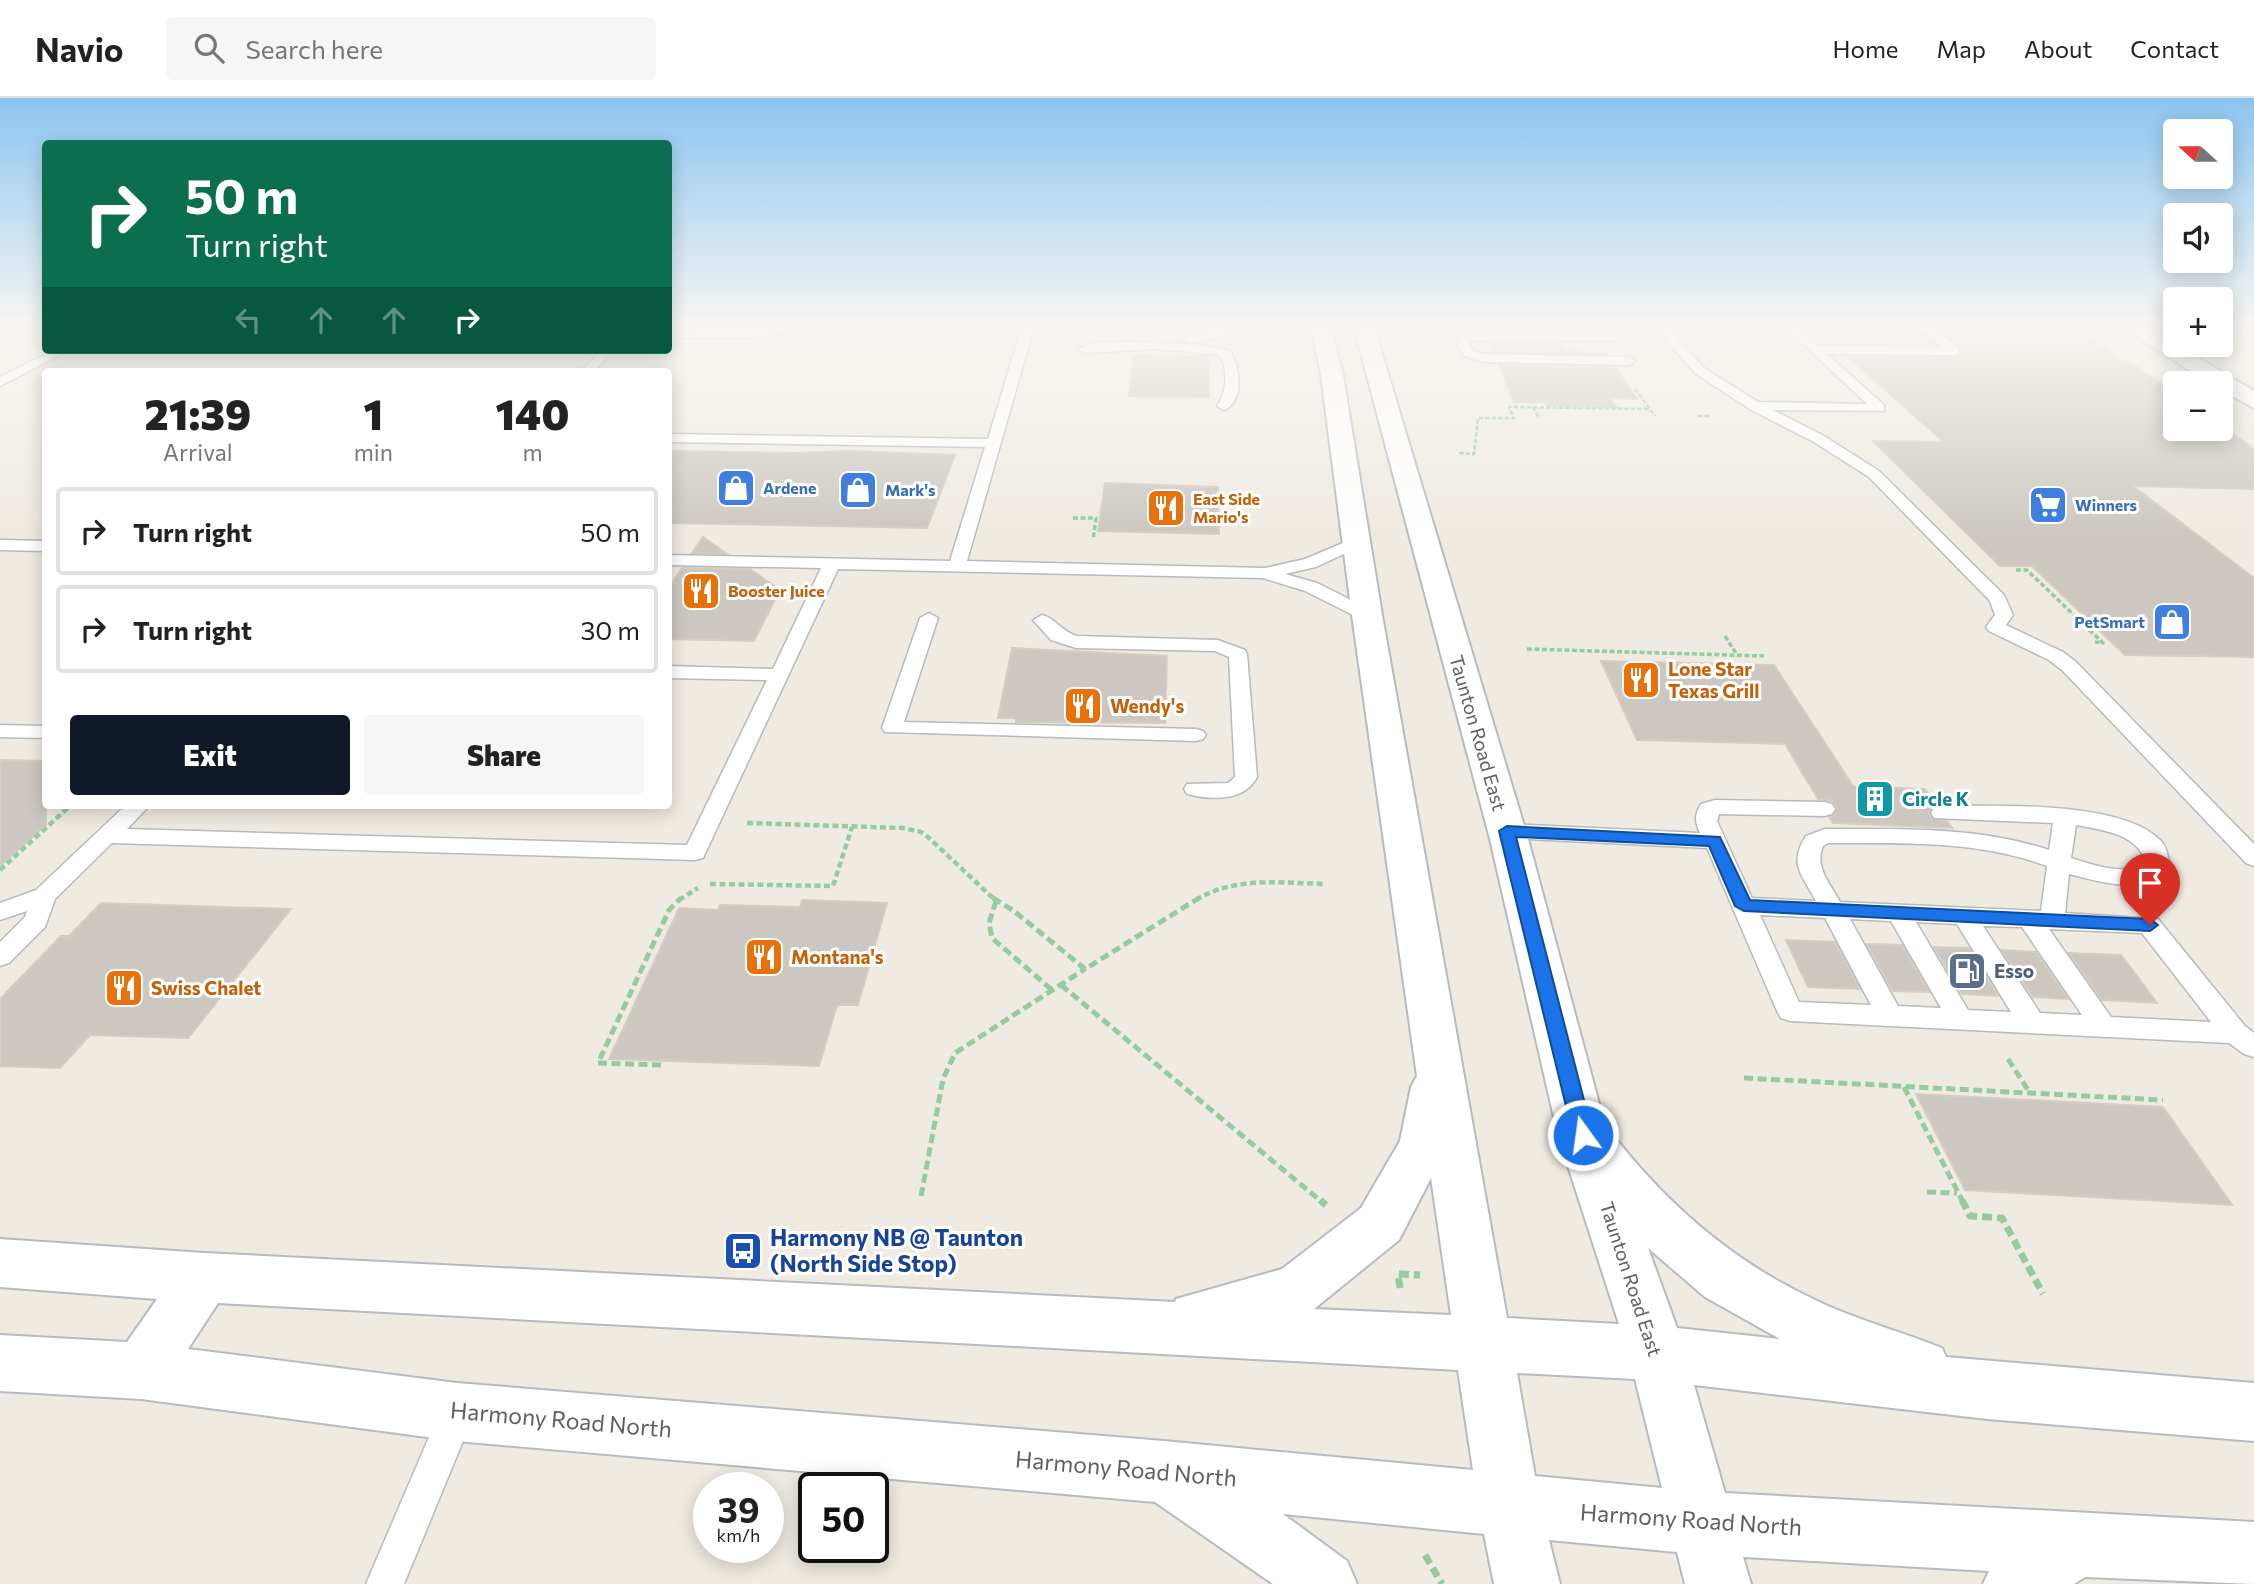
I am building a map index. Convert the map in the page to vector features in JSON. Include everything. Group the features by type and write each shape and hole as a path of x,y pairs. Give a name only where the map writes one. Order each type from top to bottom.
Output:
{"main road":[{"path":"1335,396 1367,615 1509,1506 1527,1584"},
{"name":"Taunton Road East","path":"1383,396 1507,831 1583,1135 1657,1353 1718,1584"},
{"path":"1161,1327 1297,1290 1380,1224 1423,1144 1440,1060"},
{"path":"1583,1135 1622,1186 1674,1240 1746,1293 1845,1341 1987,1390"},
{"path":"0,1263 204,1278 1657,1353 1987,1390 2254,1412"},
{"path":"141,1371 204,1278"},
{"name":"Harmony Road North","path":"0,1363 141,1371 457,1412 1164,1472 1702,1523 2079,1542 2254,1554"},
{"path":"1164,1472 1299,1563 1324,1584"},
{"path":"2016,1584 2079,1542"}],"lane":[{"path":"957,566 1007,396"},
{"path":"1224,406 1231,396"},
{"path":"1741,396 1835,448 1886,485 1998,599 2004,615 1995,627 2051,654 2069,666 2254,858"},
{"path":"1756,406 1879,408 1866,396"},
{"path":"672,438 993,443"},
{"path":"672,560 1265,573 1310,563 1357,542"},
{"path":"0,545 42,546"},
{"path":"107,836 695,853 832,564"},
{"path":"1265,573 1311,587 1367,615"},
{"path":"929,618 892,728 1196,736"},
{"path":"1042,620 1057,636 1076,642 1218,646 1238,654 1244,737 1244,784 1237,789 1228,790 1195,789"},
{"path":"672,672 779,675"},
{"path":"0,731 42,732"},
{"path":"1824,809 1716,807 1709,809 1706,821 1790,1011 2103,1026 2245,1040"},
{"path":"0,912 44,896 135,809"},
{"path":"1890,1016 1809,867 1807,857 1814,841 1825,836 1994,843 2092,872 2119,876 2139,876 2152,873 2159,867 2156,851 2139,833 2109,822 2071,817 1941,813"},
{"path":"2071,817 2063,825 2059,861 2041,920 2103,1026"},
{"path":"1507,831 1715,841"},
{"path":"0,957 36,921 44,896"},
{"path":"1744,906 2150,925 2245,1040"},
{"path":"1898,913 1960,1019"},
{"path":"1964,916 2032,1023"},
{"path":"385,1584 457,1412"}],"path":[{"path":"1640,396 1655,416"},
{"path":"1459,453 1474,454 1479,418 1514,418 1509,407 1649,409"},
{"path":"1532,407 1539,418"},
{"path":"1073,517 1096,518 1092,546"},
{"path":"1725,636 1738,656"},
{"path":"1527,649 1764,656"},
{"path":"0,870 67,809"},
{"path":"740,823 903,828 921,832 996,901 1014,911 1084,969"},
{"path":"661,1065 598,1063 669,910 683,896 706,885 767,882 833,886 852,827"},
{"path":"921,1196 945,1070 955,1053 964,1046 1210,891 1249,884 1326,884"},
{"path":"996,901 989,923 992,938 1052,990"},
{"path":"1061,985 1329,1208"},
{"path":"2007,1057 2030,1093"},
{"path":"1744,1079 2163,1100"},
{"path":"1904,1087 1970,1216 2002,1218 2043,1294"},
{"path":"1927,1192 1958,1194"},
{"path":"1401,1298 1398,1274 1425,1276"},
{"path":"1424,1553 1442,1584"}],"building":[{"path":"1512,396 1635,396 1637,399 1610,398 1616,407 1547,406 1545,402 1514,402"},
{"path":"1892,396 2163,396 2163,441 2233,441 2233,434 2254,449 2254,489 2133,486 2254,578 2254,657 2125,655 2032,566 2000,566 1873,441 1944,442"},
{"name":"Mark's","path":"672,451 849,451 955,455 927,528 672,523"},
{"name":"East Side Mario's","path":"1105,483 1218,487 1219,534 1098,531"},
{"path":"703,537 727,554 692,553"},
{"path":"682,568 750,569 780,590 754,641 672,639 672,583"},
{"path":"1012,648 1167,656 1165,723 1016,722 1016,718 998,718"},
{"path":"1601,661 1774,665 1853,786 1925,789 1936,805 1929,812 1932,819 1947,821 1952,828 1833,823 1829,817 1834,815 1837,808 1833,801 1818,799 1785,744 1637,740"},
{"path":"0,760 42,761 42,809 46,809 46,825 0,866"},
{"name":"Montana's","path":"802,900 887,903 858,1005 837,1005 819,1066 609,1059 679,908 718,910 720,905 800,907"},
{"name":"Swiss Chalet","path":"101,903 291,909 188,1038 90,1035 60,1068 0,1066 0,999 61,936 69,936"},
{"path":"1786,940 1835,942 1860,989 1808,987"},
{"path":"1867,944 1902,945 1929,992 1893,991"},
{"path":"1934,947 1969,948 1998,996 1962,994"},
{"path":"2002,950 2036,952 2068,999 2033,997"},
{"path":"2069,953 2121,955 2157,1003 2102,1000"},
{"path":"1916,1094 2163,1107 2232,1205 1965,1190"}],"place":[{"name":"Ardene","path":"736,488"},
{"name":"Mark's","path":"858,490"},
{"name":"Winners","path":"2048,505"},
{"name":"East Side Mario's","path":"1166,508"},
{"name":"Booster Juice","path":"701,591"},
{"name":"PetSmart","path":"2172,622"},
{"name":"Lone Star Texas Grill","path":"1641,680"},
{"name":"Wendy's","path":"1083,706"},
{"name":"Circle K","path":"1875,799"},
{"name":"Montana's","path":"764,957"},
{"name":"Esso","path":"1967,971"},
{"name":"Swiss Chalet","path":"124,988"},
{"name":"Harmony NB @ Taunton (North Side Stop)","path":"743,1251"}],"route":[{"path":"1583,1135 1507,831 1715,841 1744,906 2150,925"}]}
